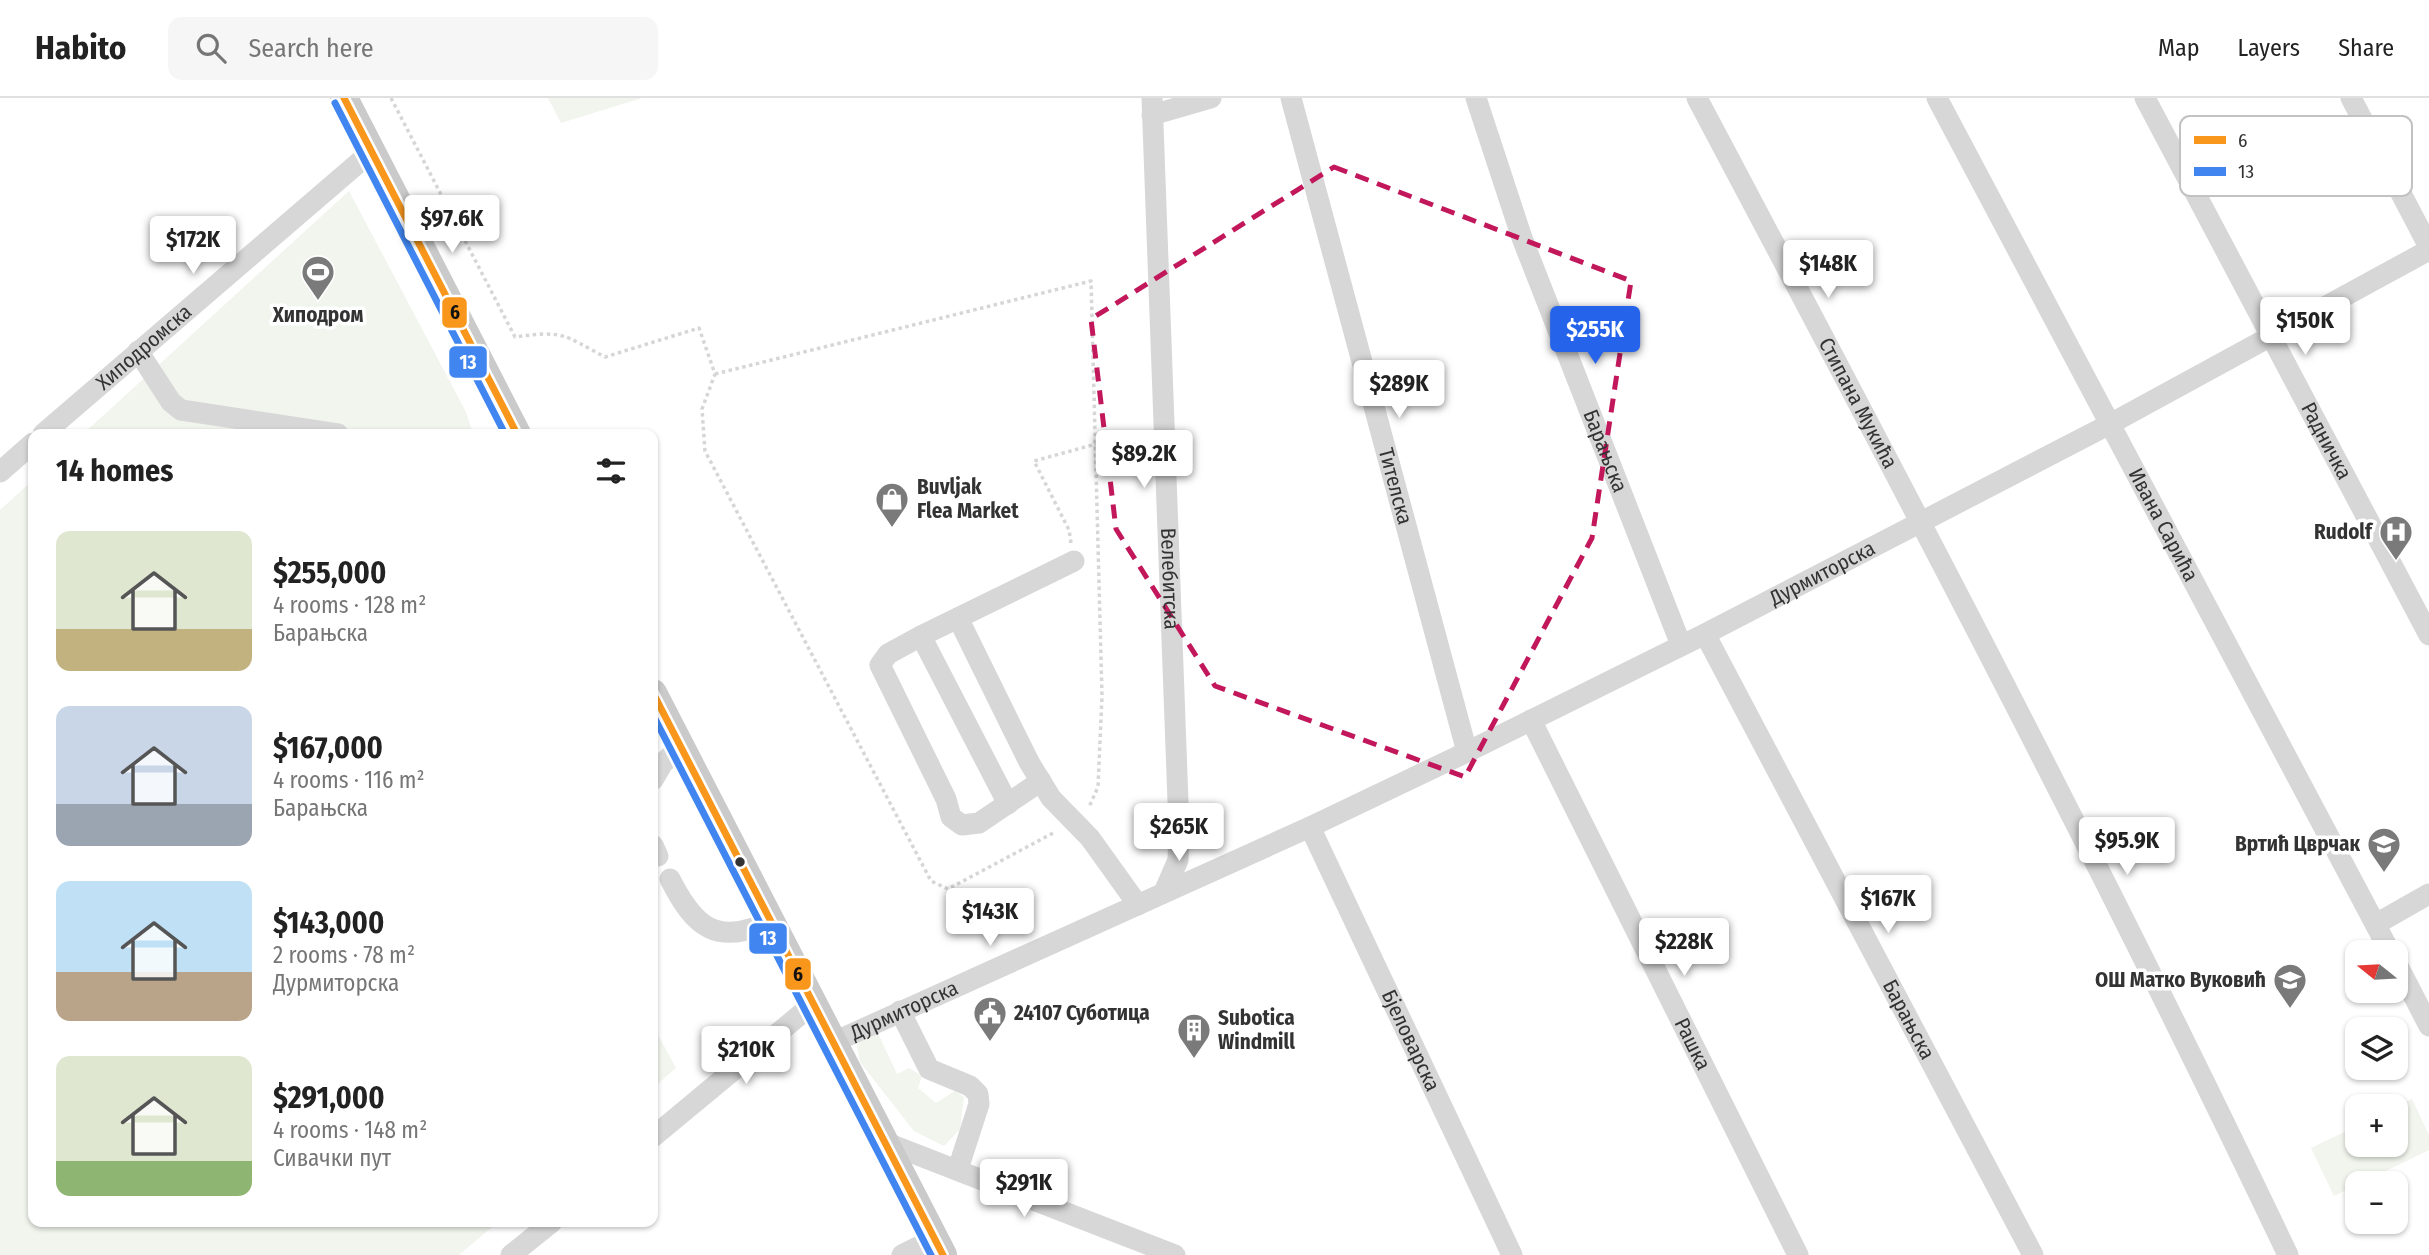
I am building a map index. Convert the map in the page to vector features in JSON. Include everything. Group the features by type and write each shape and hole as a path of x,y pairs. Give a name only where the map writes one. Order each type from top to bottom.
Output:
{"main road":[{"path":"344,98 512,429"},
{"path":"658,702 939,1247"}],"street":[{"path":"1152,106 1211,98"},
{"name":"Тителска","path":"1291,98 1467,752"},
{"name":"Барањска","path":"1476,98 1522,238 1681,645"},
{"name":"Стипана Мукића","path":"1697,98 1921,521 2149,965 2288,1255"},
{"name":"Ивана Сарића","path":"1937,98 2384,940"},
{"name":"Радничка","path":"2145,98 2180,165"},
{"path":"2351,98 2360,116"},
{"name":"Велебитска","path":"1152,106 1178,798 1178,860 1165,890"},
{"name":"Хиподромска","path":"49,429 370,152"},
{"name":"Радничка","path":"2196,196 2429,635"},
{"path":"2402,196 2429,248"},
{"name":"Дурмиторска","path":"834,1042 1139,905 1165,890 1203,876 1310,827 1705,634 2110,424 2429,248"},
{"path":"138,351 170,402 181,410 305,429"},
{"path":"0,472 28,447"},
{"path":"1041,782 979,823 962,825 951,817 946,799 880,664 888,654 921,636 1074,561"},
{"path":"958,618 1051,798 1075,821 1139,905"},
{"name":"Барањска","path":"1705,634 2033,1255"},
{"path":"921,636 1008,804"},
{"name":"Рашка","path":"1531,720 1798,1255"},
{"path":"658,772 681,746"},
{"name":"Бјеловарска","path":"1310,827 1512,1255"},
{"path":"1178,860 1190,871 1203,876"},
{"path":"670,879 686,912 723,933 754,929 770,921"},
{"path":"2375,924 2429,894"},
{"path":"2408,985 2429,1026"},
{"path":"658,1133 813,1004"},
{"path":"900,1011 929,1069 970,1086 978,1094 976,1112 958,1170"},
{"path":"887,1143 1175,1255"},
{"path":"512,1255 546,1227"},
{"path":"902,1255 939,1247"}],"path":[{"path":"391,98 515,337 544,333 569,335 605,357 699,328 715,374 702,409 705,451 931,881 948,889 1075,821 1088,809 1098,787 1101,684 1091,281 715,374"},
{"path":"1074,561 1069,530 1034,461 1096,444"}],"highlighted area":[{"path":"1334,167 1631,281 1592,538 1465,777 1215,686 1116,529 1091,319"}],"shaded area":[{"path":"548,98 642,98 561,123"},
{"name":"Хиподром","path":"349,191 466,412 471,429 88,429"},
{"path":"28,485 28,1227 492,1227 459,1255 0,1255 0,510"},
{"path":"875,1027 897,1074 909,1068 922,1076 918,1088 936,1103 955,1091 964,1097 960,1129 944,1146 914,1131 860,1062 857,1046 862,1037"},
{"path":"658,1035 676,1068 658,1084"},
{"path":"2412,1099 2429,1135 2429,1150 2386,1171 2345,1171 2345,1191 2334,1196 2311,1148 2345,1132 2345,1157 2408,1157 2408,1101"}],"transit line":[{"name":"6","path":"344,98 514,429"},
{"name":"13","path":"335,103 502,429"},
{"name":"6","path":"658,703 943,1255"},
{"name":"13","path":"658,725 931,1255"}],"place":[{"name":"Хиподром","path":"318,302"},
{"name":"Buvljak Flea Market","path":"892,529"},
{"name":"Rudolf","path":"2396,562"},
{"name":"Вртић Цврчак","path":"2384,874"},
{"name":"ОШ Матко Вуковић","path":"2290,1010"},
{"name":"24107 Суботица","path":"990,1043"},
{"name":"Subotica Windmill","path":"1194,1060"}]}
